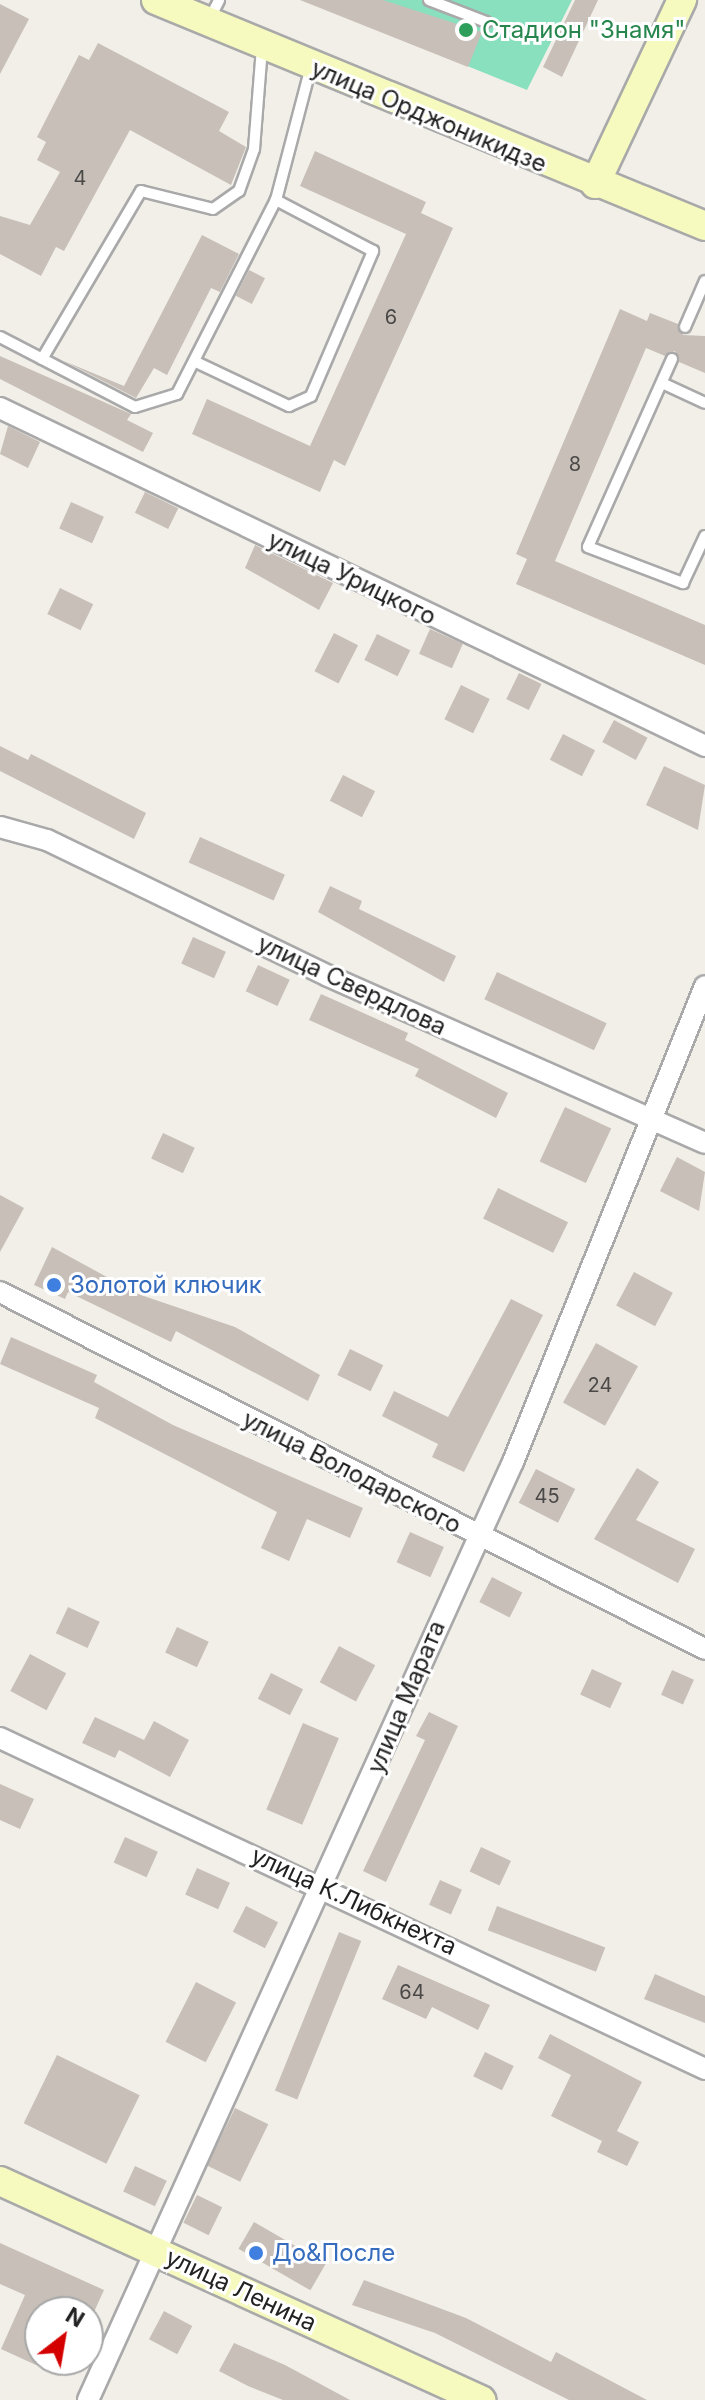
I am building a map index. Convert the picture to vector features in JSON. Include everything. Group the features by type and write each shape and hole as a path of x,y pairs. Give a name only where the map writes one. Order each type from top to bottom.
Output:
{"main road":[{"name":"улица Орджоникидзе","path":"156,0 213,12 262,47 705,226"},
{"path":"595,184 682,0"},
{"name":"улица Ленина","path":"0,2181 481,2400"}],"street":[{"name":"улица Урицкого","path":"0,408 705,746"},
{"name":"улица Свердлова","path":"0,827 47,840 328,976 705,1143"},
{"name":"улица Марата","path":"88,2400 154,2251 325,1886 476,1537 513,1462 649,1118 705,986"},
{"name":"улица Володарского","path":"0,1292 476,1537 705,1649"},
{"name":"улица К.Либкнехта","path":"0,1738 325,1886 705,2069"}],"lane":[{"path":"429,0 486,22"},
{"path":"42,359 141,191 213,209 239,191 254,149 262,47"},
{"path":"0,337 120,401 151,408 177,394 198,363 276,200 312,67"},
{"path":"198,363 289,406 311,396 373,251 276,200"},
{"path":"685,327 705,281"},
{"path":"672,359 588,547 683,583 705,536"},
{"path":"662,383 705,403"}],"green space":[{"name":"Стадион \"Знамя\"","path":"304,0 572,0 527,90"}],"building":[{"path":"300,0 383,0 482,32 468,67"},
{"path":"575,0 598,0 562,77 543,67"},
{"path":"0,4 29,19 0,74"},
{"path":"98,43 229,112 219,131 246,147 231,185 130,130 64,251 56,247 41,276 0,254 0,216 30,225 60,172 37,160 46,142 37,137 79,55 89,60"},
{"path":"315,151 426,202 421,213 453,228 345,466 334,460 320,492 192,434 207,399 310,446 406,234 300,186"},
{"path":"202,235 239,254 220,292 211,288 167,375 154,368 136,398 64,361 124,386"},
{"path":"249,270 265,278 252,304 236,296"},
{"path":"620,309 647,321 650,313 678,324 683,335 705,336 705,373 679,362 675,351 665,356 646,348 555,561 705,625 705,665 516,584 527,559 516,554"},
{"path":"0,356 131,414 127,420 153,433 143,452 0,379"},
{"path":"8,426 40,442 28,468 0,454"},
{"path":"145,492 178,508 168,529 135,513"},
{"path":"71,502 104,517 92,543 59,528"},
{"path":"255,545 333,583 319,610 245,568"},
{"path":"60,588 93,604 81,630 47,614"},
{"path":"430,629 463,644 452,668 419,654"},
{"path":"334,633 358,645 339,684 314,671"},
{"path":"377,634 410,650 398,676 364,660"},
{"path":"519,673 541,684 529,710 506,699"},
{"path":"461,685 490,699 473,733 444,719"},
{"path":"614,720 648,738 636,760 602,742"},
{"path":"563,734 595,750 582,776 550,760"},
{"path":"0,746 28,760 31,754 146,813 134,839 0,771"},
{"path":"664,766 705,785 698,830 646,805"},
{"path":"343,775 375,791 362,817 330,801"},
{"path":"200,837 285,875 274,900 189,863"},
{"path":"330,886 362,901 359,909 456,956 444,982 318,912"},
{"path":"193,937 226,952 214,978 181,963"},
{"path":"258,965 290,980 277,1006 246,991"},
{"path":"497,972 607,1023 594,1050 484,999"},
{"path":"321,994 408,1033 405,1040 508,1093 496,1118 415,1076 419,1069 309,1020"},
{"path":"565,1107 611,1129 586,1183 540,1161"},
{"path":"163,1133 195,1148 183,1173 151,1158"},
{"path":"677,1157 705,1172 699,1211 660,1191"},
{"path":"498,1188 568,1222 553,1253 483,1219"},
{"path":"0,1195 24,1208 0,1252"},
{"path":"52,1247 138,1294 235,1327 320,1375 308,1401 176,1331 171,1342 68,1292 65,1299 34,1285"},
{"path":"634,1272 673,1293 655,1326 616,1306"},
{"path":"511,1299 543,1315 464,1472 432,1457 438,1444 382,1416 394,1391 448,1417"},
{"path":"11,1337 97,1375 94,1382 173,1425 363,1508 350,1538 307,1519 289,1561 261,1548 277,1512 95,1418 99,1408 0,1364"},
{"path":"596,1343 638,1366 605,1426 563,1402"},
{"path":"350,1349 383,1365 371,1391 337,1375"},
{"path":"637,1468 659,1482 636,1520 695,1549 678,1583 594,1539"},
{"path":"536,1469 575,1489 558,1523 519,1503"},
{"path":"410,1532 444,1547 430,1577 397,1562"},
{"path":"492,1577 522,1592 510,1617 479,1602"},
{"path":"68,1607 100,1622 87,1648 56,1633"},
{"path":"177,1627 209,1642 197,1667 165,1652"},
{"path":"339,1646 375,1665 356,1701 320,1682"},
{"path":"30,1654 66,1673 46,1710 10,1691"},
{"path":"592,1669 622,1683 610,1708 580,1694"},
{"path":"672,1670 694,1680 683,1704 661,1695"},
{"path":"271,1673 303,1689 290,1715 258,1699"},
{"path":"429,1712 458,1726 386,1882 363,1871 425,1740 416,1736"},
{"path":"95,1717 144,1740 154,1721 189,1740 170,1777 119,1750 115,1758 82,1743"},
{"path":"303,1723 339,1738 302,1825 266,1810"},
{"path":"0,1784 34,1799 20,1829 0,1820"},
{"path":"125,1837 158,1852 146,1877 114,1863"},
{"path":"481,1847 511,1861 499,1885 470,1871"},
{"path":"197,1868 230,1883 218,1909 185,1894"},
{"path":"440,1880 462,1890 451,1914 429,1905"},
{"path":"246,1906 278,1922 265,1948 233,1932"},
{"path":"497,1906 605,1948 596,1972 488,1930"},
{"path":"339,1932 361,1941 297,2100 275,2091"},
{"path":"398,1965 490,2005 478,2030 432,2007 426,2019 382,1999"},
{"path":"655,1974 705,1996 705,2023 644,1999"},
{"path":"196,1982 236,2002 206,2062 166,2042"},
{"path":"550,2034 642,2082 617,2131 639,2142 627,2166 597,2152 602,2141 551,2116 571,2075 538,2058"},
{"path":"485,2052 514,2066 502,2090 473,2076"},
{"path":"57,2055 140,2095 106,2164 24,2123"},
{"path":"235,2108 268,2124 240,2182 207,2166"},
{"path":"135,2166 167,2181 155,2206 123,2191"},
{"path":"197,2195 222,2207 209,2235 183,2223"},
{"path":"254,2222 326,2264 310,2290 238,2249"},
{"path":"0,2243 104,2290 101,2296 25,2296 0,2284"},
{"path":"364,2280 466,2318 551,2362 556,2352 647,2400 569,2400 435,2333 352,2305"},
{"path":"24,2297 24,2360 1,2349"},
{"path":"164,2311 192,2326 177,2354 149,2339"},
{"path":"234,2343 285,2365 350,2400 283,2400 248,2386 219,2371"}],"place":[{"name":"Стадион \"Знамя\"","path":"466,30"},
{"name":"Золотой ключик","path":"54,1285"},
{"name":"До&После","path":"256,2253"}]}
